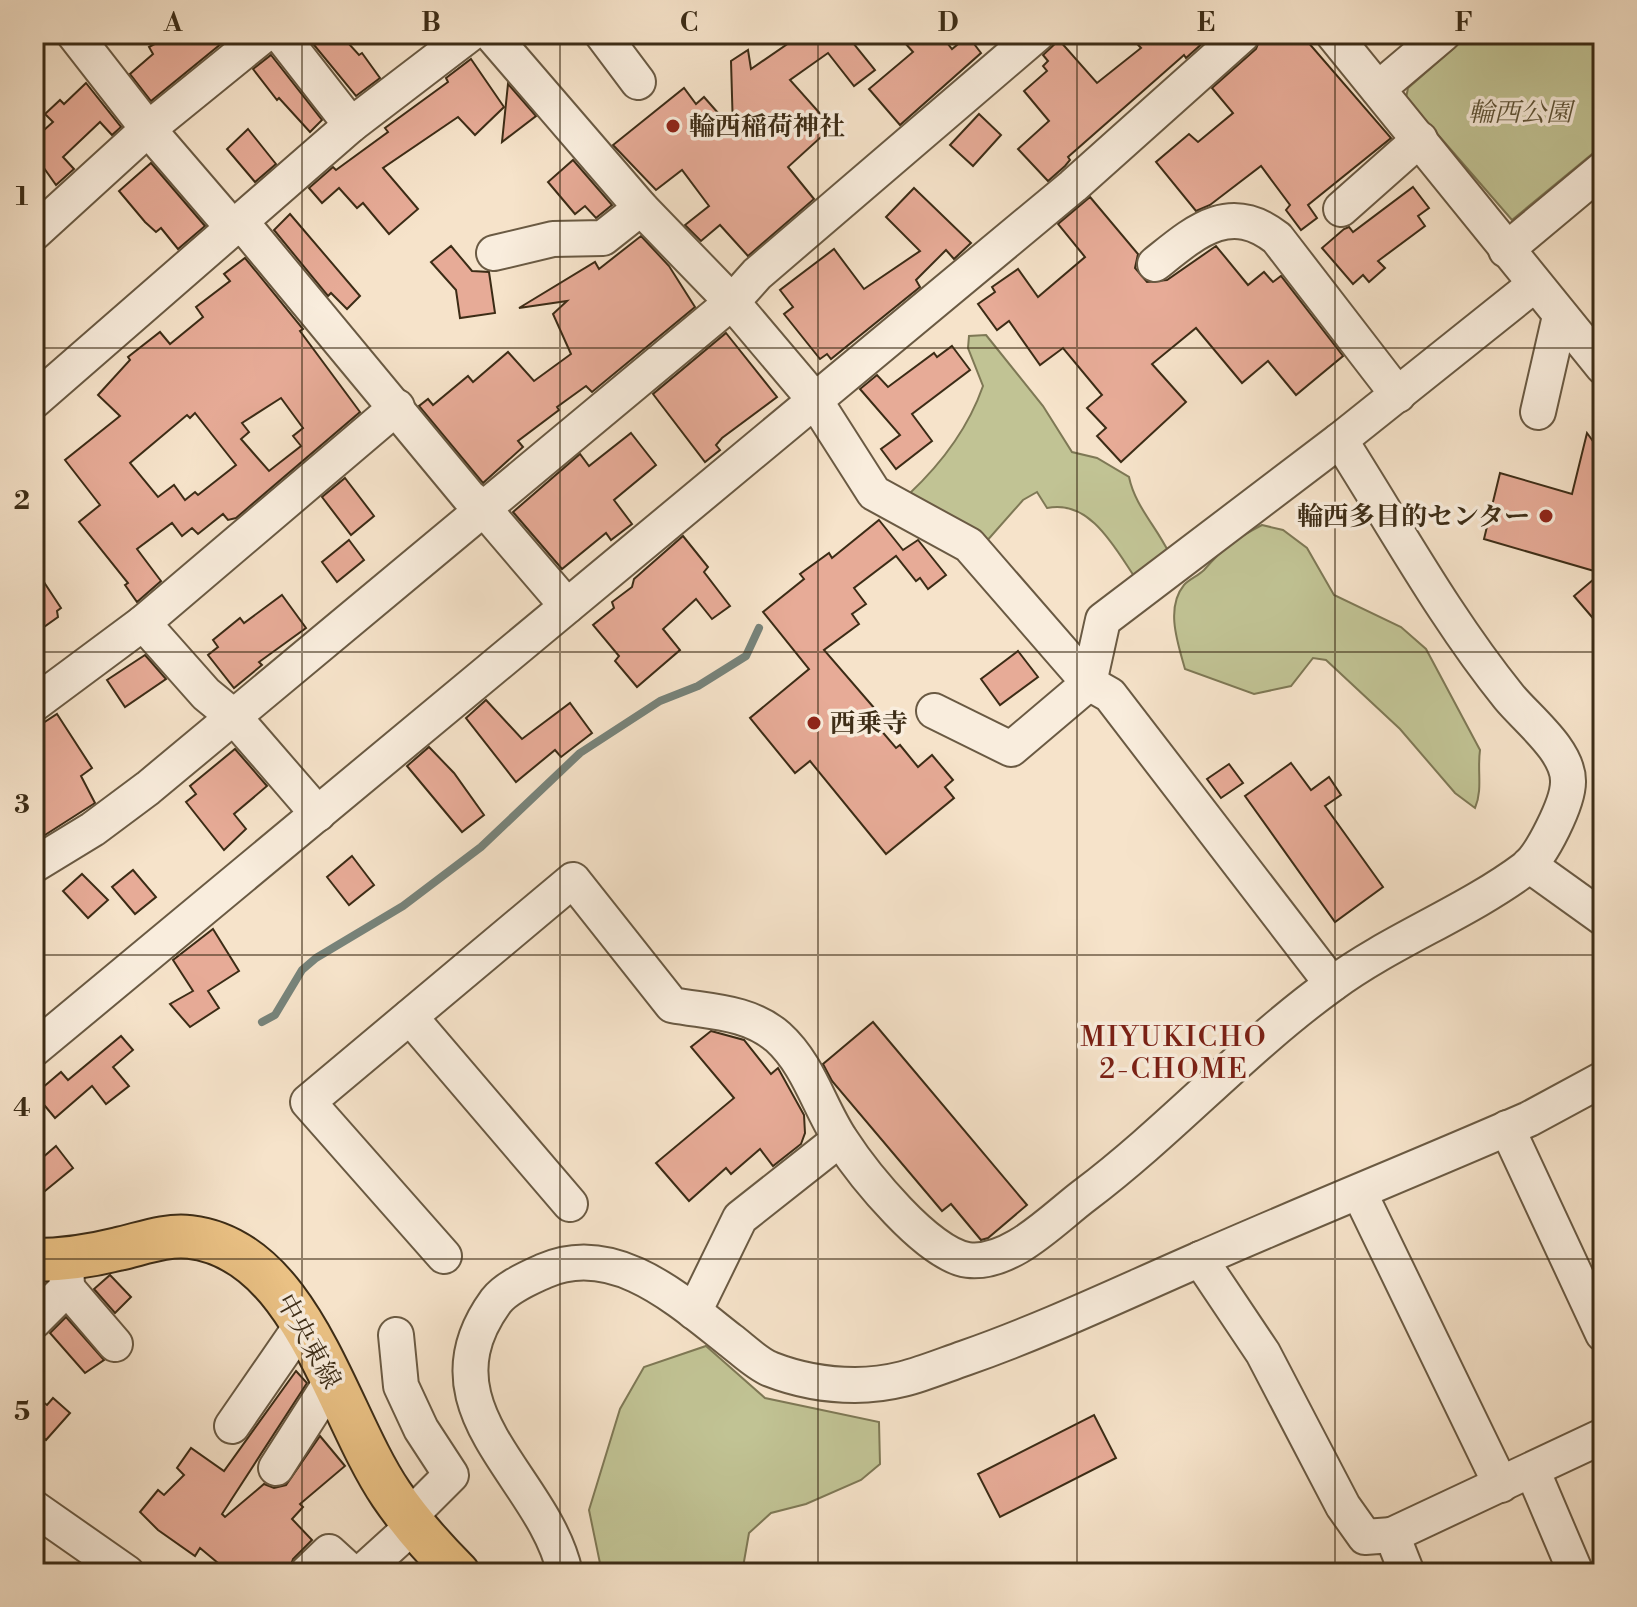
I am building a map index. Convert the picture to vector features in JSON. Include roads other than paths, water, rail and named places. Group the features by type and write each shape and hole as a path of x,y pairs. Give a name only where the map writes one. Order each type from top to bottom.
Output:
{"main road":[{"name":"中央東線","path":"56,1269 188,1236 227,1246 252,1261 277,1283 391,1494 458,1573"}],"street":[{"path":"74,34 148,129 397,407 469,497 484,509 567,606"},
{"path":"34,233 148,129 265,34"},
{"path":"280,34 351,125"},
{"path":"34,401 351,125 470,34"},
{"path":"491,34 641,208 732,302 814,399 874,493 969,545 1089,683 1110,695 1332,984"},
{"path":"602,34 638,82"},
{"path":"34,865 104,821 234,717 732,302 757,274 1037,34"},
{"path":"34,1049 1073,186 1243,34"},
{"path":"1333,34 1603,367"},
{"path":"1378,89 1443,34"},
{"path":"1341,209 1420,139"},
{"path":"1506,250 1603,169"},
{"path":"494,253 553,239 603,238 641,208"},
{"path":"1155,264 1194,232 1212,224 1244,220 1260,224 1277,238 1398,395"},
{"path":"934,711 1011,749 1089,683 1103,620 1398,395 1534,285"},
{"path":"1538,412 1560,316"},
{"path":"34,704 143,623 397,407"},
{"path":"444,1256 308,1102 573,880 672,1005 746,1016 779,1038 816,1087 840,1139 907,1220 938,1249 962,1259 985,1261 1032,1235 1138,1155 1332,984 1529,865 1560,815 1569,780 1558,754 1507,695 1340,440"},
{"path":"143,623 206,694 234,717 318,814"},
{"path":"1529,865 1603,918"},
{"path":"410,1017 570,1204"},
{"path":"565,1573 554,1540 531,1498 493,1446 479,1417 470,1387 475,1337 498,1298 526,1279 557,1265 591,1264 628,1270 694,1312 767,1368 825,1385 890,1385 1031,1335 1507,1128 1603,1079"},
{"path":"1507,1128 1603,1334"},
{"path":"694,1312 740,1218 840,1139"},
{"path":"1359,1192 1501,1485"},
{"path":"1200,1259 1263,1353 1343,1506 1365,1537 1392,1535 1533,1472 1603,1436"},
{"path":"34,1321 56,1269 115,1344"},
{"path":"232,1426 301,1326"},
{"path":"361,1573 451,1475 421,1429 401,1386 396,1335"},
{"path":"276,1468 331,1382"},
{"path":"1533,1472 1576,1573"},
{"path":"34,1508 127,1573"},
{"path":"1392,1535 1407,1573"},
{"path":"307,1573 329,1552 352,1573"}],"waterway":[{"path":"262,1022 275,1015 302,970 316,958 403,906 481,847 580,753 660,701 698,686 746,656 759,628"}],"place":[{"name":"輪西稲荷神社","path":"673,126"},
{"name":"輪西多目的センター","path":"1546,516"},
{"name":"西乗寺","path":"814,723"}],"district":[{"name":"MIYUKICHO 2-CHOME","path":"1174,1052"}],"park label":[{"name":"輪西公園","path":"1520,112"}]}
